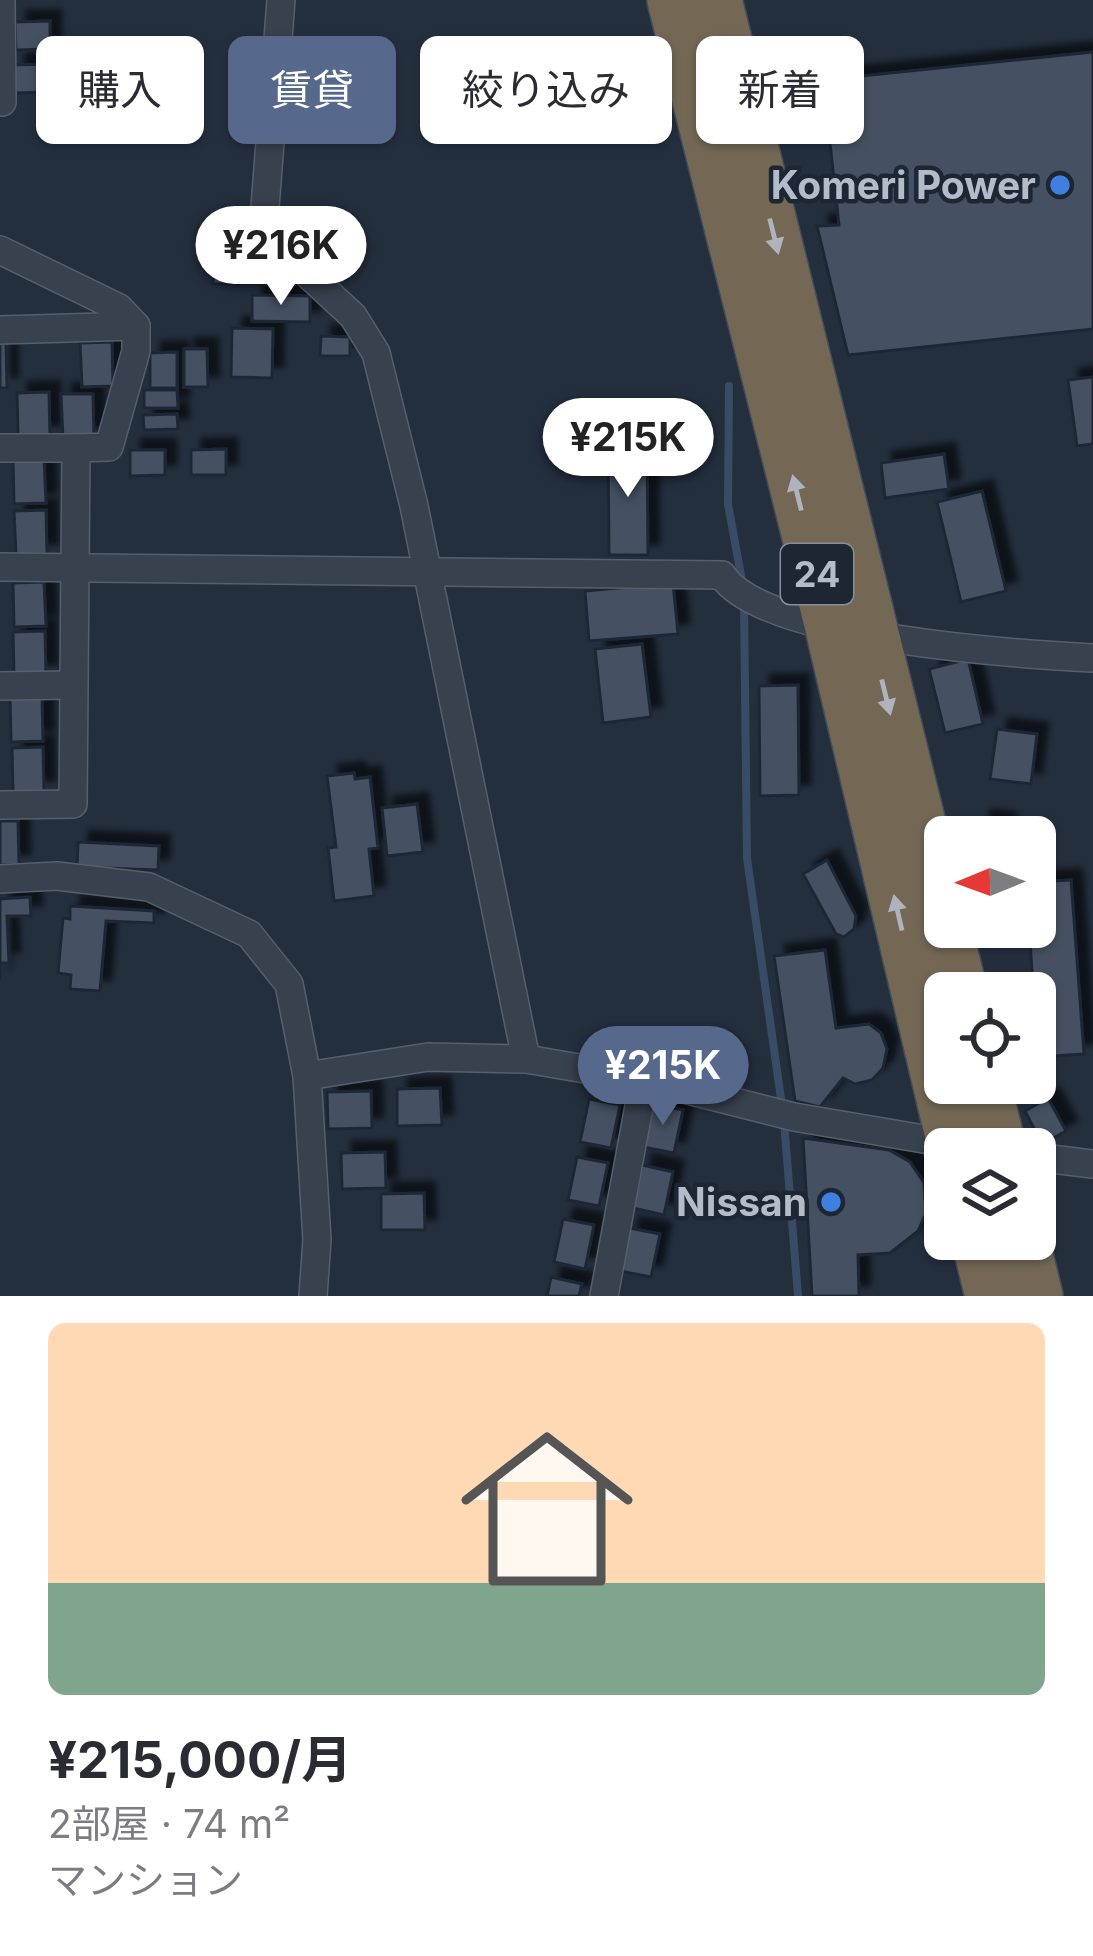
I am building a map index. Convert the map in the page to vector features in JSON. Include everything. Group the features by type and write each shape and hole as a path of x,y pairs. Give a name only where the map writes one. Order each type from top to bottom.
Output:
{"highway":[{"name":"24","path":"673,0 850,629 956,972"},
{"name":"24","path":"716,0 850,629 967,1128"},
{"path":"982,1260 991,1296"},
{"path":"1028,1260 1037,1296"}],"street":[{"path":"1,0 2,103"},
{"path":"280,0 264,220 274,243 353,316 376,353 401,446 526,1059"},
{"path":"0,250 119,308 136,326 136,351 110,447 0,448"},
{"path":"0,330 136,326"},
{"path":"0,805 73,804 76,448"},
{"path":"0,567 722,575 744,598 850,629 1093,658"},
{"path":"0,686 71,685"},
{"path":"0,879 56,876 149,887 249,934 289,984 308,1076 316,1240 313,1296"},
{"path":"308,1076 428,1058 526,1059 644,1078 783,1114 924,1139"},
{"path":"604,1296 644,1078"},
{"path":"1056,1160 1093,1164"}],"building":[{"path":"50,21 50,36 36,36 36,49 16,50 15,22"},
{"path":"1093,52 1093,329 848,355 817,226 839,225 830,144 864,144 864,76"},
{"path":"36,64 36,92 15,93 14,65"},
{"path":"240,241 262,257 262,284 213,284 214,242"},
{"path":"252,295 310,296 310,322 252,321"},
{"path":"232,328 273,329 272,378 231,377"},
{"path":"321,336 350,337 350,356 320,356"},
{"path":"112,342 113,386 82,387 80,343"},
{"path":"6,343 7,388 0,388 0,344"},
{"path":"184,349 207,349 208,387 184,387"},
{"path":"177,352 177,388 150,388 150,353"},
{"path":"1093,377 1093,444 1077,446 1068,380"},
{"path":"144,390 177,390 178,408 144,408"},
{"path":"49,392 50,436 18,437 17,393"},
{"path":"61,394 93,394 94,438 63,439"},
{"path":"177,414 178,429 144,430 143,415"},
{"path":"608,445 647,445 648,555 609,555"},
{"path":"226,449 226,475 191,475 191,450"},
{"path":"130,450 165,450 165,475 130,476"},
{"path":"944,454 949,489 885,498 881,463"},
{"path":"44,459 46,503 14,504 13,460"},
{"path":"982,491 1006,591 961,602 937,502"},
{"path":"46,510 47,554 16,555 14,511"},
{"path":"44,582 46,626 14,627 13,583"},
{"path":"673,583 678,634 589,641 585,591"},
{"path":"45,631 46,675 14,676 13,632"},
{"path":"642,644 651,717 603,723 595,649"},
{"path":"968,659 983,724 945,733 929,669"},
{"path":"798,685 799,795 760,796 759,686"},
{"path":"42,697 43,741 11,742 10,698"},
{"path":"997,729 1037,734 1031,784 990,779"},
{"path":"43,747 44,791 13,792 12,748"},
{"path":"354,773 355,779 370,777 378,848 369,849 374,896 334,901 328,848 336,847 327,776"},
{"path":"417,804 423,852 387,856 382,808"},
{"path":"0,821 18,821 19,865 0,865"},
{"path":"78,842 159,846 158,870 77,867"},
{"path":"827,860 856,916 854,929 844,937 836,934 803,874"},
{"path":"1071,880 1084,1054 1056,1056 1056,972 1032,972 1030,948 1056,948 1056,881"},
{"path":"30,897 31,916 7,916 9,963 0,963 0,899"},
{"path":"70,906 154,911 154,923 106,921 100,991 70,989 71,975 58,973 63,918 70,919"},
{"path":"825,950 836,1028 869,1024 881,1033 887,1049 883,1068 872,1080 855,1084 843,1078 820,1107 795,1101 774,956"},
{"path":"440,1088 442,1125 397,1126 397,1089"},
{"path":"371,1091 372,1128 328,1129 327,1092"},
{"path":"589,1099 620,1105 611,1148 580,1142"},
{"path":"652,1104 683,1110 674,1153 643,1147"},
{"path":"1051,1104 1066,1131 1056,1136 1056,1128 1034,1128 1025,1111"},
{"path":"803,1138 889,1150 910,1162 924,1183 924,1218 918,1231 890,1253 858,1255 859,1296 812,1296"},
{"path":"385,1152 386,1188 342,1189 341,1153"},
{"path":"577,1157 608,1163 599,1206 568,1200"},
{"path":"642,1165 673,1172 664,1215 633,1208"},
{"path":"424,1193 425,1230 381,1230 381,1194"},
{"path":"563,1219 594,1225 585,1269 554,1262"},
{"path":"629,1228 660,1234 651,1277 620,1271"},
{"path":"551,1277 582,1284 579,1296 547,1296"}],"waterway":[{"path":"729,386 728,504 742,581"},
{"path":"744,602 747,858 782,1106"},
{"path":"784,1121 798,1296"}],"place":[{"name":"Komeri Power","path":"1060,185"},
{"name":"Nissan","path":"831,1202"}]}
